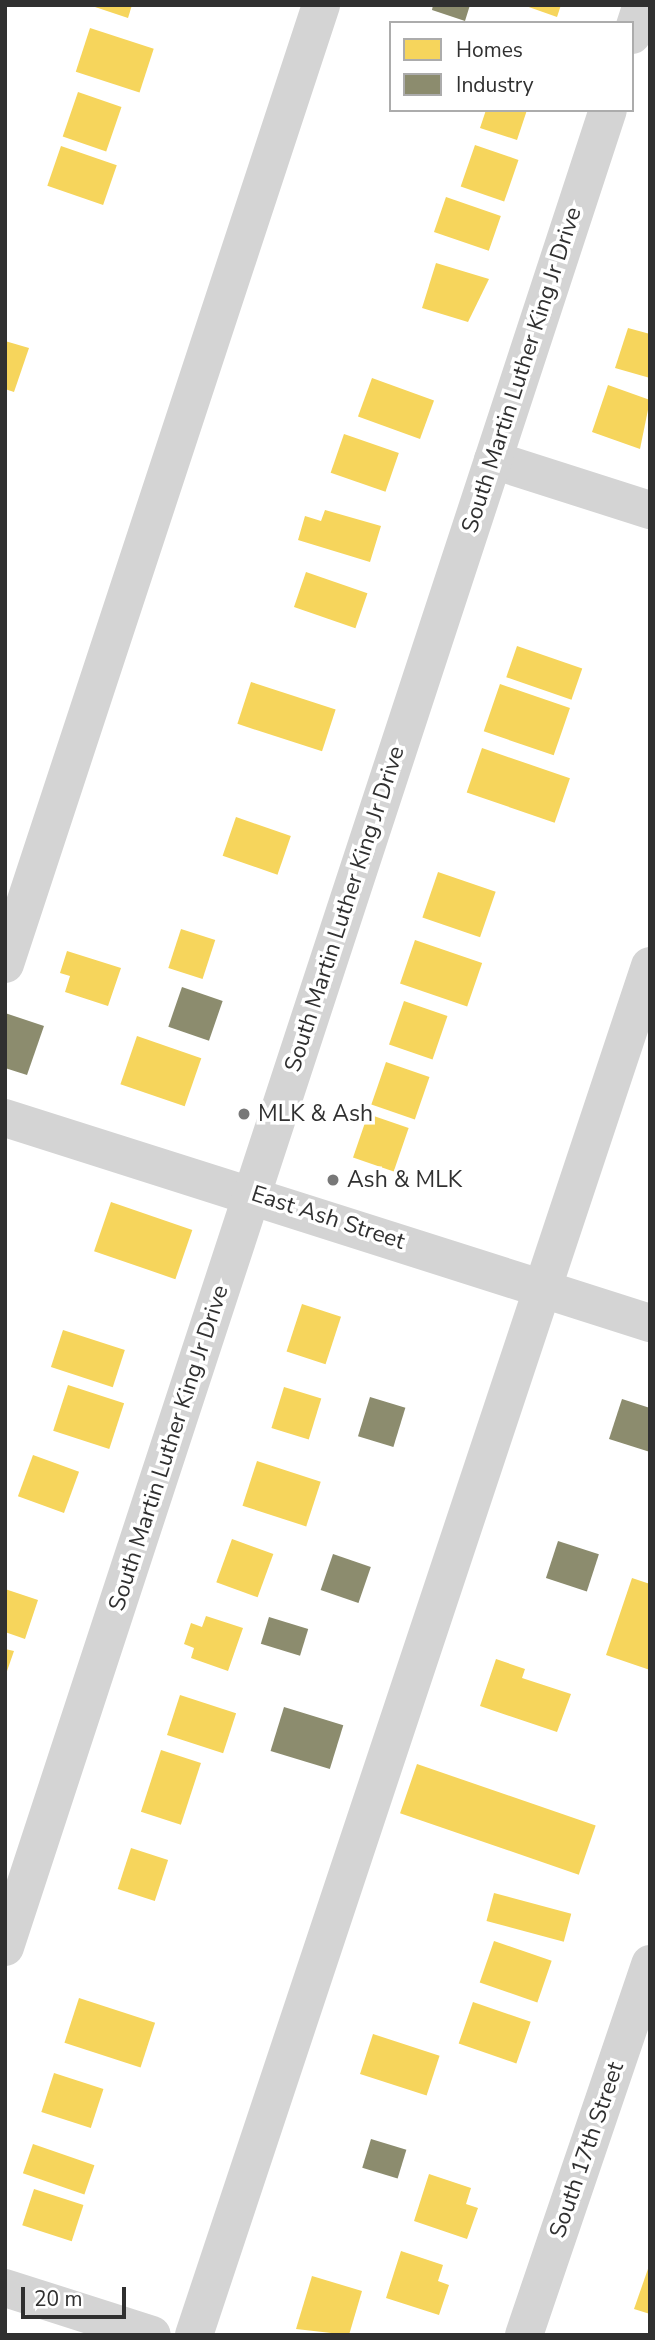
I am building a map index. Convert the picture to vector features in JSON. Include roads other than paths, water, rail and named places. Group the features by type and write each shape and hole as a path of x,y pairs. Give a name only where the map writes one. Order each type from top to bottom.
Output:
{"street":[{"path":"5,964 321,5"},
{"path":"634,29 642,5"},
{"name":"South Martin Luther King Jr Drive","path":"5,1947 607,112"},
{"path":"493,460 650,510"},
{"path":"194,2335 650,966"},
{"name":"East Ash Street","path":"5,1118 251,1193 650,1323"},
{"name":"South 17th Street","path":"524,2335 650,1964"},
{"path":"5,2288 152,2335"}],"place":[{"name":"MLK & Ash","path":"244,1114"},
{"name":"Ash & MLK","path":"333,1180"}]}
